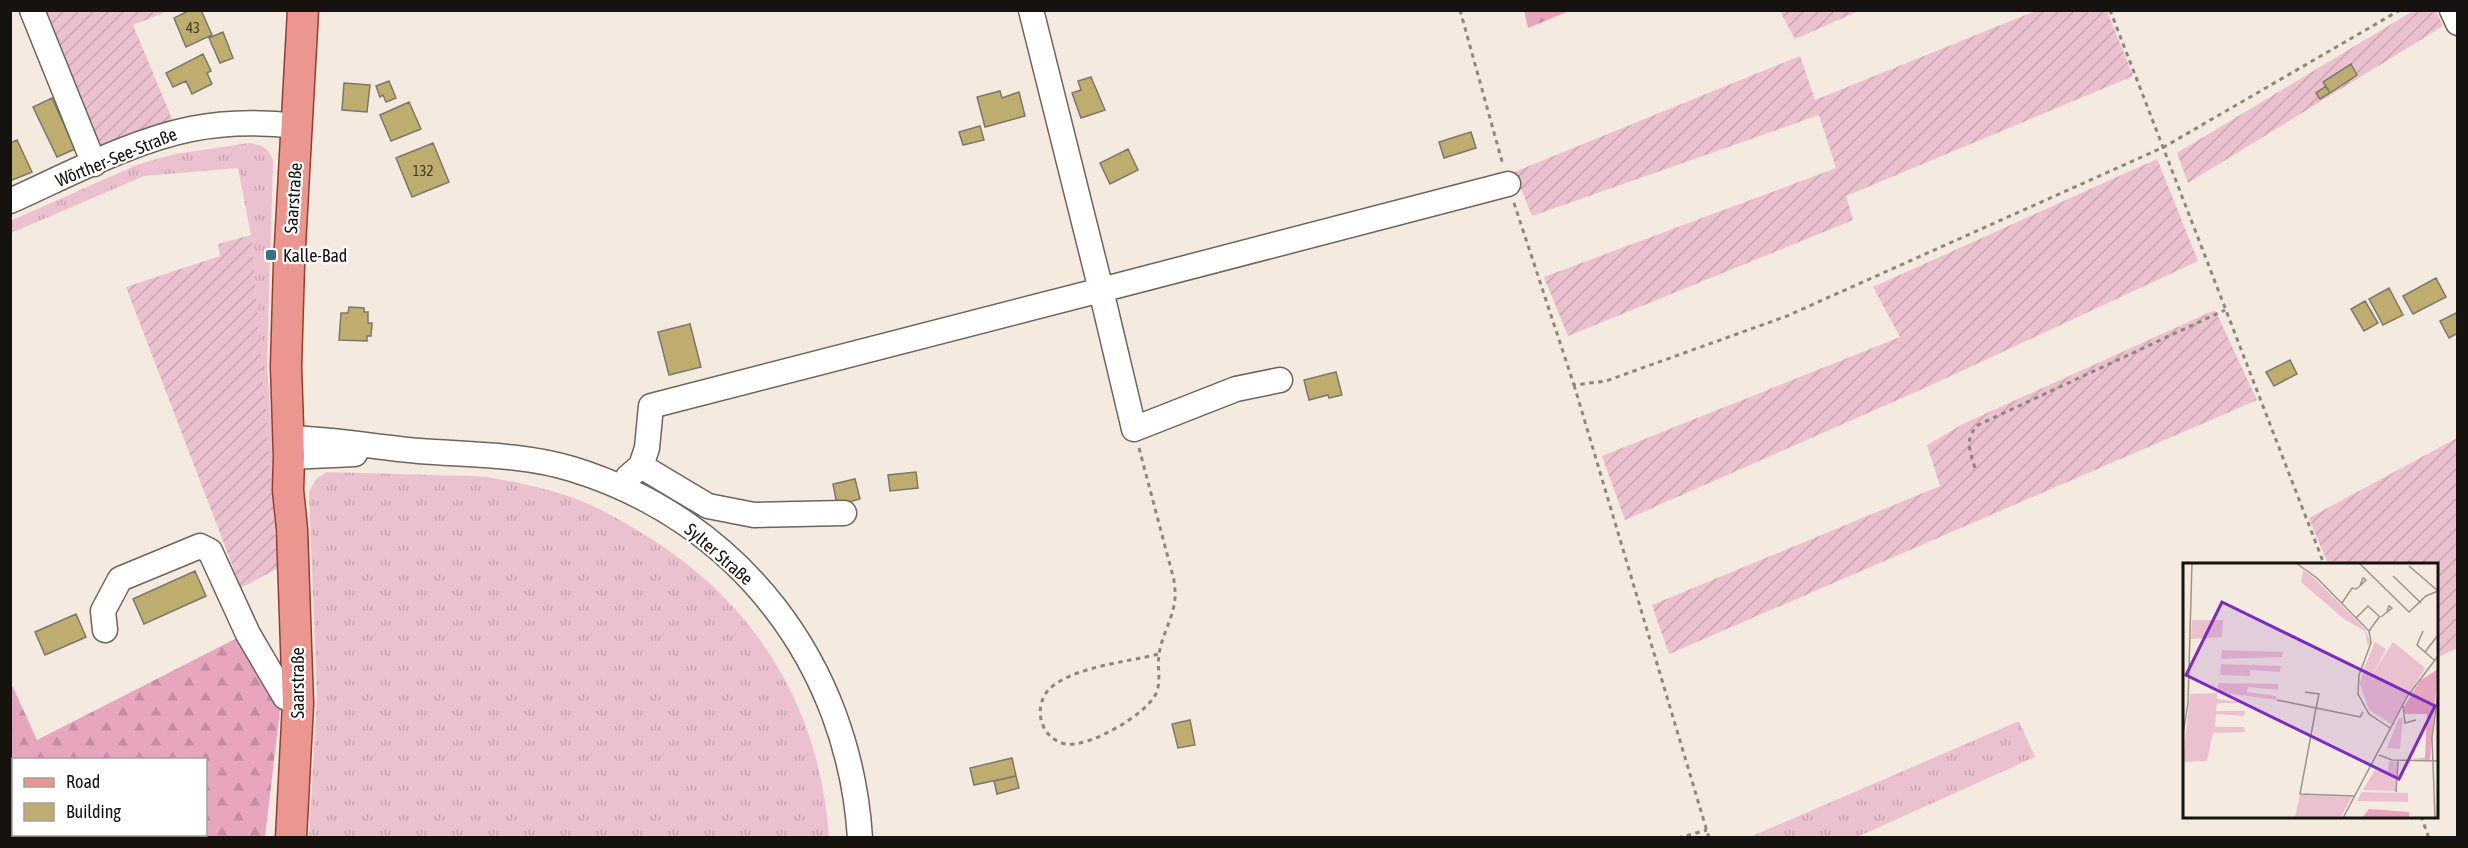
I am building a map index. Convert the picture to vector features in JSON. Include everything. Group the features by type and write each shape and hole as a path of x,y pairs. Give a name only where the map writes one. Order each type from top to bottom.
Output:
{"main road":[{"name":"Saarstraße","path":"291,837 298,704 292,529 288,490 286,366 289,264 303,10"}],"street":[{"path":"32,10 94,164"},
{"path":"1031,10 1134,429 1236,389 1280,380"},
{"path":"2452,10 2457,23"},
{"name":"Wörther-See-Straße","path":"10,201 145,142 189,129 264,123 297,126"},
{"path":"618,487 641,466 649,437 651,406 1508,184"},
{"name":"Sylter Straße","path":"289,447 417,451 546,462 618,487 670,514 721,551 765,596 799,642 826,690 844,743 855,793 860,837"},
{"path":"641,466 708,507 754,515 844,513"},
{"path":"105,630 103,611 120,579 200,546 210,551 248,633 285,697 298,704"}],"path":[{"path":"1460,10 1508,184 1574,385 1709,837"},
{"path":"2110,10 2324,563"},
{"path":"1574,385 1606,381 1786,316 2164,147 2400,10"},
{"path":"1975,468 1968,445 1971,432 1978,425 2225,310"},
{"path":"1134,429 1174,580 1176,599 1159,654 1160,675 1157,692 1138,715 1089,741 1065,744 1052,737 1043,724 1038,710 1042,695 1054,684 1075,674 1159,654"},
{"path":"2422,818 2428,837"},
{"path":"1678,837 1707,830"}],"green space":[{"path":"1524,10 1569,10 1569,11 1528,28"},
{"path":"32,11 168,11 133,25 172,119 92,150"},
{"path":"1785,11 1859,11 1795,39 1781,13"},
{"path":"2035,11 2107,11 2133,76 1846,196 1853,220 1568,336 1544,277 1836,168 1819,115 1532,216 1514,172 1800,56 1815,100"},
{"path":"2413,11 2436,11 2443,26 2188,183 2177,153"},
{"path":"249,143 265,148 273,161 267,366 278,513 273,512 251,235 238,168 144,176 11,233 10,221 139,164 175,154"},
{"path":"2157,159 2198,261 1927,387 1625,520 1602,456 1900,337 1873,287"},
{"path":"251,235 278,568 241,588 126,287 220,256 218,244"},
{"path":"2215,310 2257,400 1669,654 1652,605 1940,486 1927,445 1965,423"},
{"path":"2457,438 2457,648 2438,658 2438,563 2328,563 2309,518"},
{"path":"327,472 479,476 533,486 560,493 593,506 677,556 713,587 745,621 772,658 794,698 811,741 823,788 829,837 309,837 317,697 309,492 316,479"},
{"path":"241,636 283,684 265,837 18,837 207,836 207,758 12,758 12,821 10,815 10,681 37,740"},
{"path":"2019,721 2035,757 1857,837 1750,837"}],"building":[{"path":"190,10 201,10 212,35 186,47 174,18"},
{"path":"223,32 233,58 220,63 209,38"},
{"path":"203,54 211,71 207,73 212,84 192,94 186,81 173,87 166,73"},
{"path":"2351,64 2357,75 2330,93 2323,82"},
{"path":"1091,77 1105,110 1081,118 1072,93 1081,90 1078,81"},
{"path":"389,81 396,98 386,102 383,95 380,97 376,86"},
{"path":"344,83 370,85 367,112 342,110"},
{"path":"2326,86 2330,93 2320,99 2316,93"},
{"path":"1000,91 1002,98 1019,92 1025,116 985,127 977,97"},
{"path":"52,98 75,149 57,157 33,107"},
{"path":"409,102 421,129 391,141 380,115"},
{"path":"980,126 984,140 963,145 959,132"},
{"path":"1471,132 1476,148 1444,158 1439,142"},
{"path":"17,140 32,172 10,181 10,143"},
{"path":"433,143 449,182 412,197 396,158"},
{"path":"1128,149 1138,170 1110,184 1100,163"},
{"path":"2436,278 2446,297 2413,314 2403,296"},
{"path":"2389,288 2403,315 2383,325 2369,299"},
{"path":"2365,301 2378,323 2364,331 2351,309"},
{"path":"349,307 364,308 364,312 368,312 368,323 372,323 371,336 367,336 367,341 339,340 341,313 348,313"},
{"path":"2458,312 2458,333 2449,338 2440,321"},
{"path":"690,324 701,367 669,375 658,332"},
{"path":"2290,360 2297,374 2274,386 2266,372"},
{"path":"1336,372 1342,395 1329,398 1328,395 1309,400 1304,380"},
{"path":"916,472 918,488 890,491 888,475"},
{"path":"855,479 860,499 837,505 833,484"},
{"path":"195,571 206,596 144,624 133,599"},
{"path":"76,614 86,637 45,655 35,632"},
{"path":"1190,720 1195,745 1178,748 1172,724"},
{"path":"1012,758 1016,776 974,785 970,768"},
{"path":"1016,776 1019,788 997,794 994,781"}],"place":[{"name":"Kalle-Bad","path":"271,255"}]}
